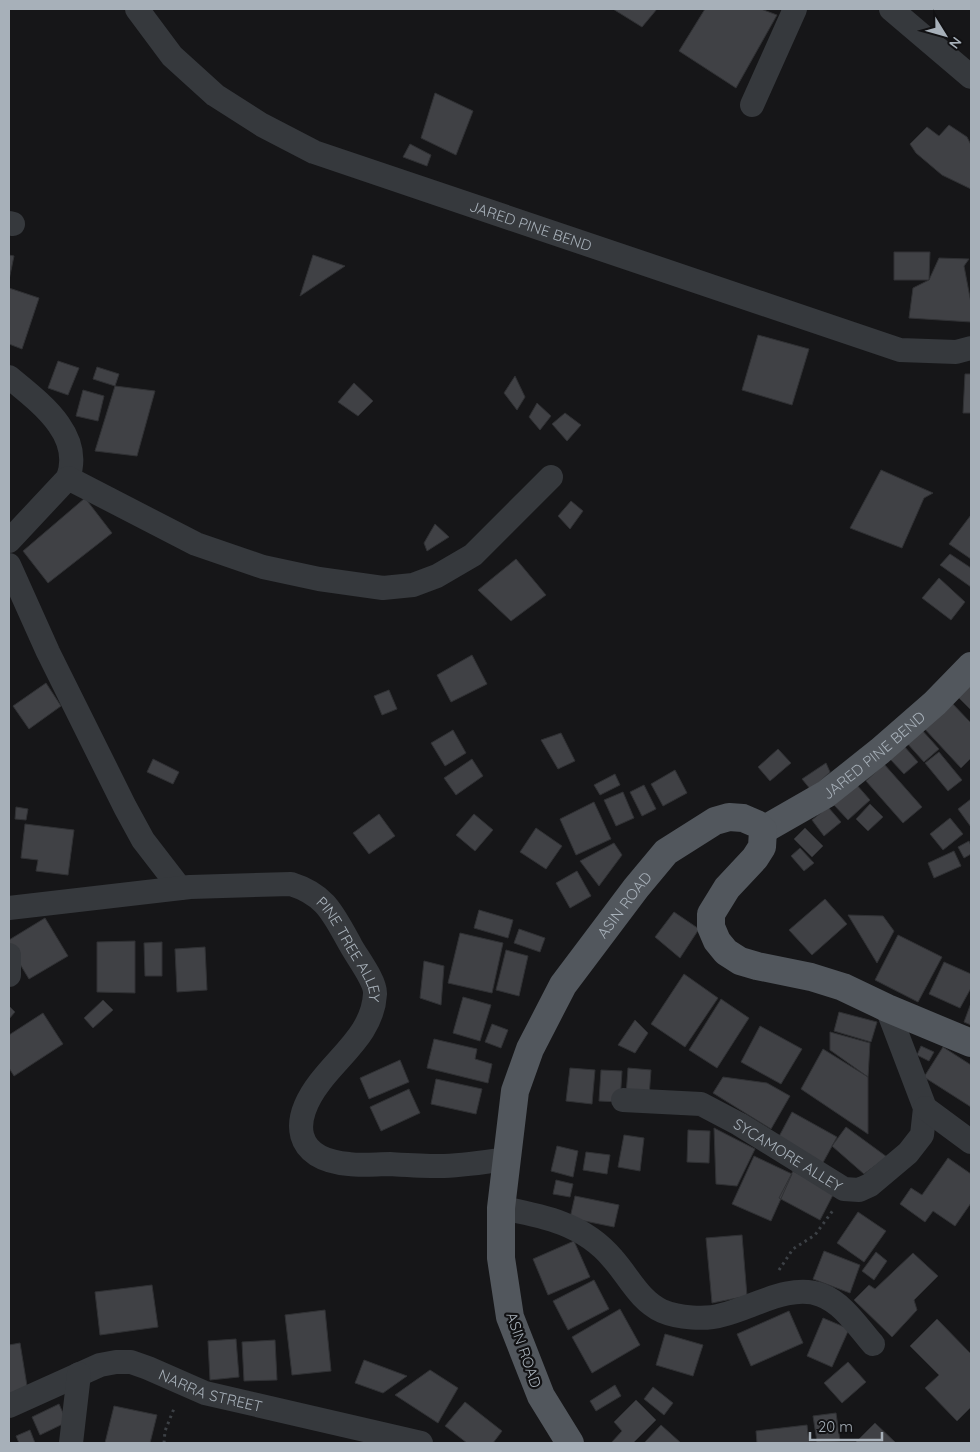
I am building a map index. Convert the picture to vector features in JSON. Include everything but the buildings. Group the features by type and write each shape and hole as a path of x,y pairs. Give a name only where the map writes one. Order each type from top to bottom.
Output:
{"main road":[{"name":"JARED PINE BEND","path":"763,830 826,794 880,751 935,703 971,666"},
{"name":"ASIN ROAD","path":"570,1443 541,1396 510,1317 501,1258 501,1208 515,1091 530,1049 563,985 636,888 666,852 715,821 728,817 742,818 757,824 763,830"},
{"path":"763,830 762,847 755,858 727,888 711,914 711,927 716,941 726,952 740,960 757,966 812,977 842,987 886,1008 971,1043"}],"street":[{"name":"JARED PINE BEND","path":"137,9 172,56 215,95 262,125 314,152 900,350 956,352 971,348"},
{"path":"752,105 795,9"},
{"path":"891,9 971,77"},
{"path":"9,377 50,412 62,427 70,447 72,468 68,478 9,541"},
{"path":"68,478 196,544 263,567 319,579 383,588 412,585 437,576 472,555 551,477"},
{"path":"9,565 52,660 143,840 180,888"},
{"name":"PINE TREE ALLEY","path":"9,908 180,888 291,884 306,889 323,901 338,921 367,971 375,992 372,1014 363,1033 320,1082 306,1103 301,1126 303,1140 311,1152 327,1160 349,1164 441,1166 507,1159"},
{"path":"9,955 9,975"},
{"name":"SYCAMORE ALLEY","path":"623,1100 701,1104 739,1124 844,1189 859,1190 870,1185 908,1152 922,1135 925,1108 886,1008"},
{"path":"925,1108 971,1142"},
{"path":"501,1208 556,1220 597,1242 614,1260 626,1278 642,1296 662,1311 699,1318 722,1316 756,1303 800,1291 821,1295 838,1305 873,1344"},
{"name":"NARRA STREET","path":"9,1406 100,1365 131,1362 205,1393 421,1443"},
{"path":"71,1443 79,1374"}],"path":[{"path":"756,1303 793,1249 815,1235 843,1198 844,1189"},
{"path":"164,1443 165,1431 176,1405 205,1393"}]}
